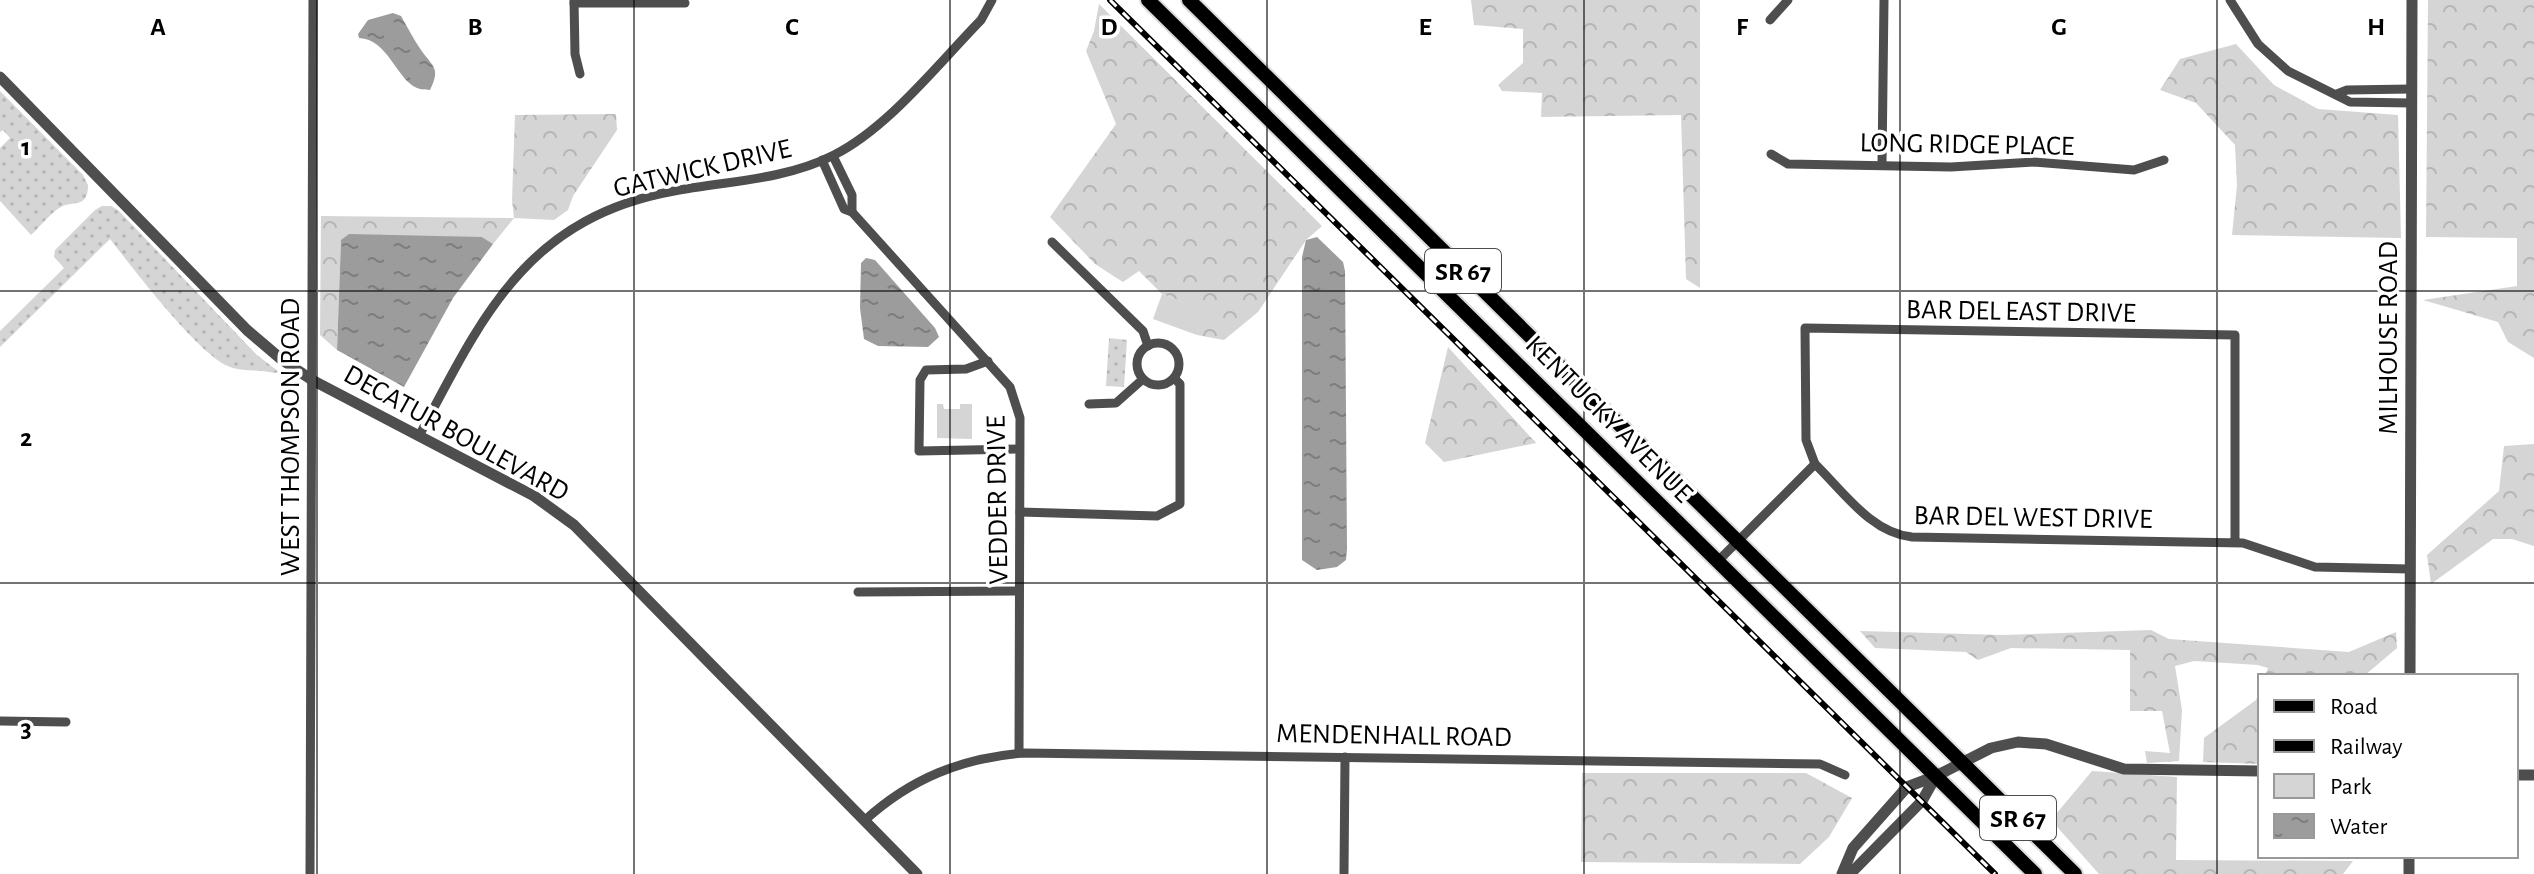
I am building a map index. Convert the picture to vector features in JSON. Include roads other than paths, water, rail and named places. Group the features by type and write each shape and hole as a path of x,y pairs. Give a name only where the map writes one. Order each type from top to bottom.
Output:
{"main road":[{"name":"KENTUCKY AVENUE","path":"1148,0 2035,874"},
{"name":"KENTUCKY AVENUE","path":"1189,0 2075,874"}],"street":[{"name":"WEST THOMPSON ROAD","path":"310,874 313,0"},
{"name":"GATWICK DRIVE","path":"419,436 492,304 526,266 557,240 604,213 646,197 783,172 833,156 882,122 981,20 992,0"},
{"path":"1770,20 1788,0"},
{"path":"1882,164 1884,0"},
{"path":"2230,0 2246,27 2271,58 2288,71 2350,102 2411,103"},
{"name":"MILHOUSE ROAD","path":"2410,674 2412,0"},
{"path":"580,74 575,54 574,1 685,3"},
{"name":"DECATUR BOULEVARD","path":"0,77 258,341 312,380 534,496 574,525 917,874"},
{"path":"2337,94 2347,90 2411,89"},
{"name":"LONG RIDGE PLACE","path":"1771,154 1788,164 1951,167 2034,162 2134,170 2164,160"},
{"name":"VEDDER DRIVE","path":"833,156 852,195 852,212"},
{"name":"VEDDER DRIVE","path":"822,160 844,209 852,212 988,361 1010,387 1017,405 1020,418 1019,753"},
{"path":"1052,242 1143,331 1148,346"},
{"name":"BAR DEL EAST DRIVE","path":"1815,464 1806,440 1805,328 2235,335 2235,542"},
{"path":"1160,343 1176,353 1179,366 1174,378 1162,384 1143,379 1137,361 1148,346 1160,343"},
{"path":"988,361 966,369 926,370 920,380 919,451 1019,449"},
{"path":"1020,512 1157,516 1180,504 1180,384 1174,378"},
{"path":"1089,404 1116,403 1143,379"},
{"path":"1718,561 1815,464"},
{"name":"BAR DEL WEST DRIVE","path":"1815,464 1876,524 1904,536 2235,542 2261,547 2315,567 2410,569"},
{"path":"858,592 1019,591"},
{"path":"0,721 66,722"},
{"path":"1842,874 1853,848 1907,787 1991,748 2018,742 2046,744 2124,769 2258,771"},
{"name":"MENDENHALL ROAD","path":"864,821 905,788 942,770 971,760 1019,753 1820,764 1845,775"},
{"path":"1344,874 1345,757"},
{"path":"1850,874 1922,801 1936,776"}],"water":[{"path":"393,13 401,16 434,68 435,77 430,90 419,89 410,83 385,52 369,40 359,38 358,34 368,20"},
{"path":"349,234 482,237 493,244 453,298 404,387 337,350 341,240"},
{"path":"1317,237 1343,262 1345,271 1347,549 1346,560 1337,567 1317,570 1302,560 1302,257 1306,240"},
{"path":"866,258 875,260 935,328 939,337 928,347 878,346 864,339 860,308 861,263"}],"railway":[{"path":"1110,0 1995,874"}]}
